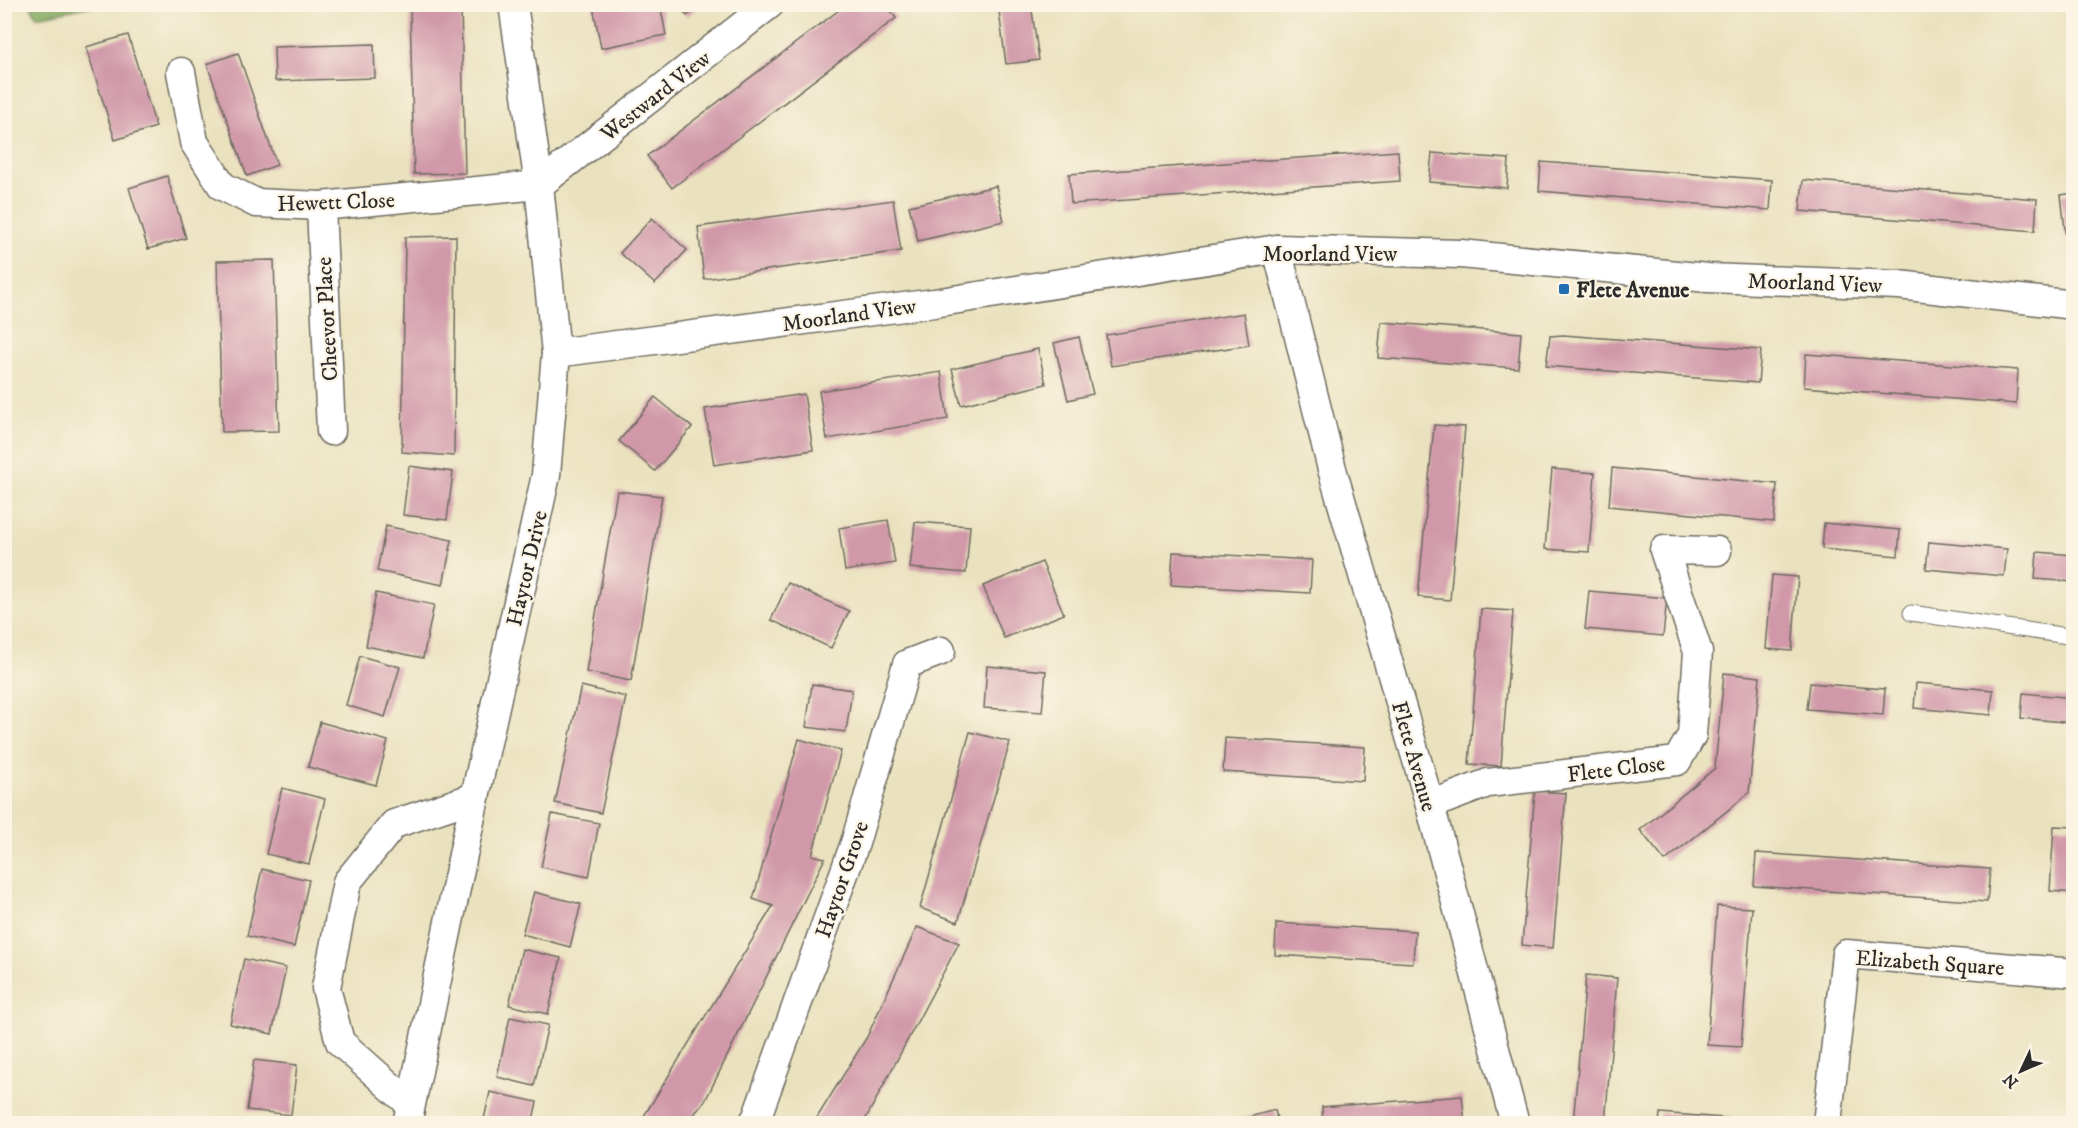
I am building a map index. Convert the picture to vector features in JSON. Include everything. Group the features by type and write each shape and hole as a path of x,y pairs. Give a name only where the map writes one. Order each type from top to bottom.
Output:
{"street":[{"name":"Haytor Drive","path":"409,1114 475,797 546,475 556,353 540,185 513,4"},
{"name":"Westward View","path":"540,185 770,4"},
{"name":"Hewett Close","path":"181,72 194,142 222,186 256,203 321,206 540,185"},
{"name":"Cheevor Place","path":"321,206 331,431"},
{"name":"Moorland View","path":"556,353 934,303 1277,249 1461,254 1708,278 1899,285 2073,305"},
{"name":"Flete Avenue","path":"1277,249 1332,469 1430,805 1515,1124"},
{"name":"Flete Close","path":"1430,805 1488,783 1677,761 1692,735 1698,652 1664,550 1717,551"},
{"name":"Haytor Grove","path":"752,1124 756,1119 855,843 907,664 941,651"},
{"path":"409,1114 340,1042 326,987 347,882 394,824 475,797"},
{"name":"Elizabeth Square","path":"1827,1124 1846,954 2073,973"}],"lane":[{"path":"1911,613 2073,637"}],"green space":[{"path":"30,5 98,5 37,17"}],"building":[{"path":"599,4 660,4 666,35 601,48 593,6"},
{"path":"677,4 701,4 687,16"},
{"path":"847,4 886,4 896,18 672,188 647,156"},
{"path":"998,4 1031,4 1039,60 1006,64"},
{"path":"461,6 465,173 414,174 410,7"},
{"path":"128,35 156,127 115,140 86,47"},
{"path":"374,44 375,78 275,81 274,47"},
{"path":"238,53 277,165 247,176 207,64"},
{"path":"1398,151 1400,181 1071,204 1069,174"},
{"path":"1432,153 1509,159 1507,188 1429,182"},
{"path":"1541,162 1772,180 1770,210 1539,191"},
{"path":"167,176 186,238 148,249 129,188"},
{"path":"1803,180 2037,199 2035,231 1800,211"},
{"path":"996,186 1004,221 918,241 909,206"},
{"path":"2074,193 2074,237 2066,239 2061,195"},
{"path":"893,200 901,251 704,279 698,227"},
{"path":"652,218 687,250 655,284 620,253"},
{"path":"456,236 454,456 402,452 405,237"},
{"path":"274,260 279,431 222,432 217,261"},
{"path":"1244,313 1249,345 1111,366 1106,335"},
{"path":"1381,322 1521,333 1518,368 1378,358"},
{"path":"1563,335 1761,350 1758,383 1546,366 1550,336"},
{"path":"1079,337 1093,394 1068,400 1054,343"},
{"path":"1038,349 1046,384 961,405 952,369"},
{"path":"1806,354 2018,370 2016,404 1804,387"},
{"path":"941,372 948,419 827,439 819,391"},
{"path":"804,394 813,450 714,465 705,409"},
{"path":"655,397 692,427 655,471 619,441"},
{"path":"1434,425 1465,427 1450,600 1418,597"},
{"path":"409,466 453,472 447,520 403,515"},
{"path":"1612,468 1777,484 1774,522 1609,506"},
{"path":"1552,469 1595,473 1589,552 1545,549"},
{"path":"617,491 662,496 631,681 586,672"},
{"path":"888,520 895,563 845,571 839,528"},
{"path":"915,522 970,526 966,573 910,568"},
{"path":"1824,523 1900,530 1898,556 1822,549"},
{"path":"386,526 452,540 443,585 377,571"},
{"path":"1929,542 2007,549 2004,576 1926,569"},
{"path":"1173,552 1312,560 1310,593 1171,585"},
{"path":"2037,552 2074,555 2074,582 2035,579"},
{"path":"1042,562 1064,614 1004,638 983,586"},
{"path":"1772,575 1798,577 1792,651 1766,649"},
{"path":"788,583 849,611 831,648 771,620"},
{"path":"1589,591 1667,598 1663,636 1585,629"},
{"path":"376,593 434,605 423,658 366,646"},
{"path":"1481,609 1513,611 1501,766 1469,764"},
{"path":"360,656 400,667 385,717 346,705"},
{"path":"987,666 1046,671 1042,712 984,708"},
{"path":"1724,673 1760,677 1749,793 1665,861 1640,830 1715,768"},
{"path":"1810,683 1885,689 1883,715 1807,709"},
{"path":"1916,683 1993,690 1991,715 1914,708"},
{"path":"812,684 852,690 846,732 806,727"},
{"path":"581,686 626,697 601,813 555,803"},
{"path":"2023,693 2074,698 2074,723 2021,718"},
{"path":"320,722 388,741 376,785 308,767"},
{"path":"970,732 1010,742 958,922 920,908"},
{"path":"1225,738 1365,747 1363,781 1223,772"},
{"path":"799,739 841,751 812,855 825,858 705,1101 686,1124 639,1124 773,906 753,899"},
{"path":"282,788 325,799 309,864 266,854"},
{"path":"1535,791 1566,793 1553,948 1522,945"},
{"path":"552,814 599,823 589,877 541,867"},
{"path":"2054,826 2074,827 2074,893 2050,891"},
{"path":"1756,853 1990,869 1987,902 1754,886"},
{"path":"262,869 309,880 294,947 247,936"},
{"path":"534,892 581,904 570,947 522,934"},
{"path":"1717,906 1752,908 1741,1047 1707,1045"},
{"path":"1276,923 1415,931 1413,963 1275,955"},
{"path":"917,927 959,943 863,1124 813,1124 867,1037"},
{"path":"522,949 561,958 548,1014 509,1005"},
{"path":"244,959 286,968 272,1034 230,1024"},
{"path":"1586,975 1617,978 1605,1124 1573,1124"},
{"path":"510,1017 548,1025 534,1086 497,1077"},
{"path":"254,1060 297,1065 291,1115 247,1110"},
{"path":"490,1092 537,1102 532,1124 483,1124"},
{"path":"1462,1096 1465,1124 1323,1124 1322,1107"},
{"path":"1275,1110 1278,1124 1227,1124 1227,1123"},
{"path":"1660,1113 1736,1119 1736,1124 1659,1124"}],"place":[{"name":"Flete Avenue","path":"1564,289"}]}
